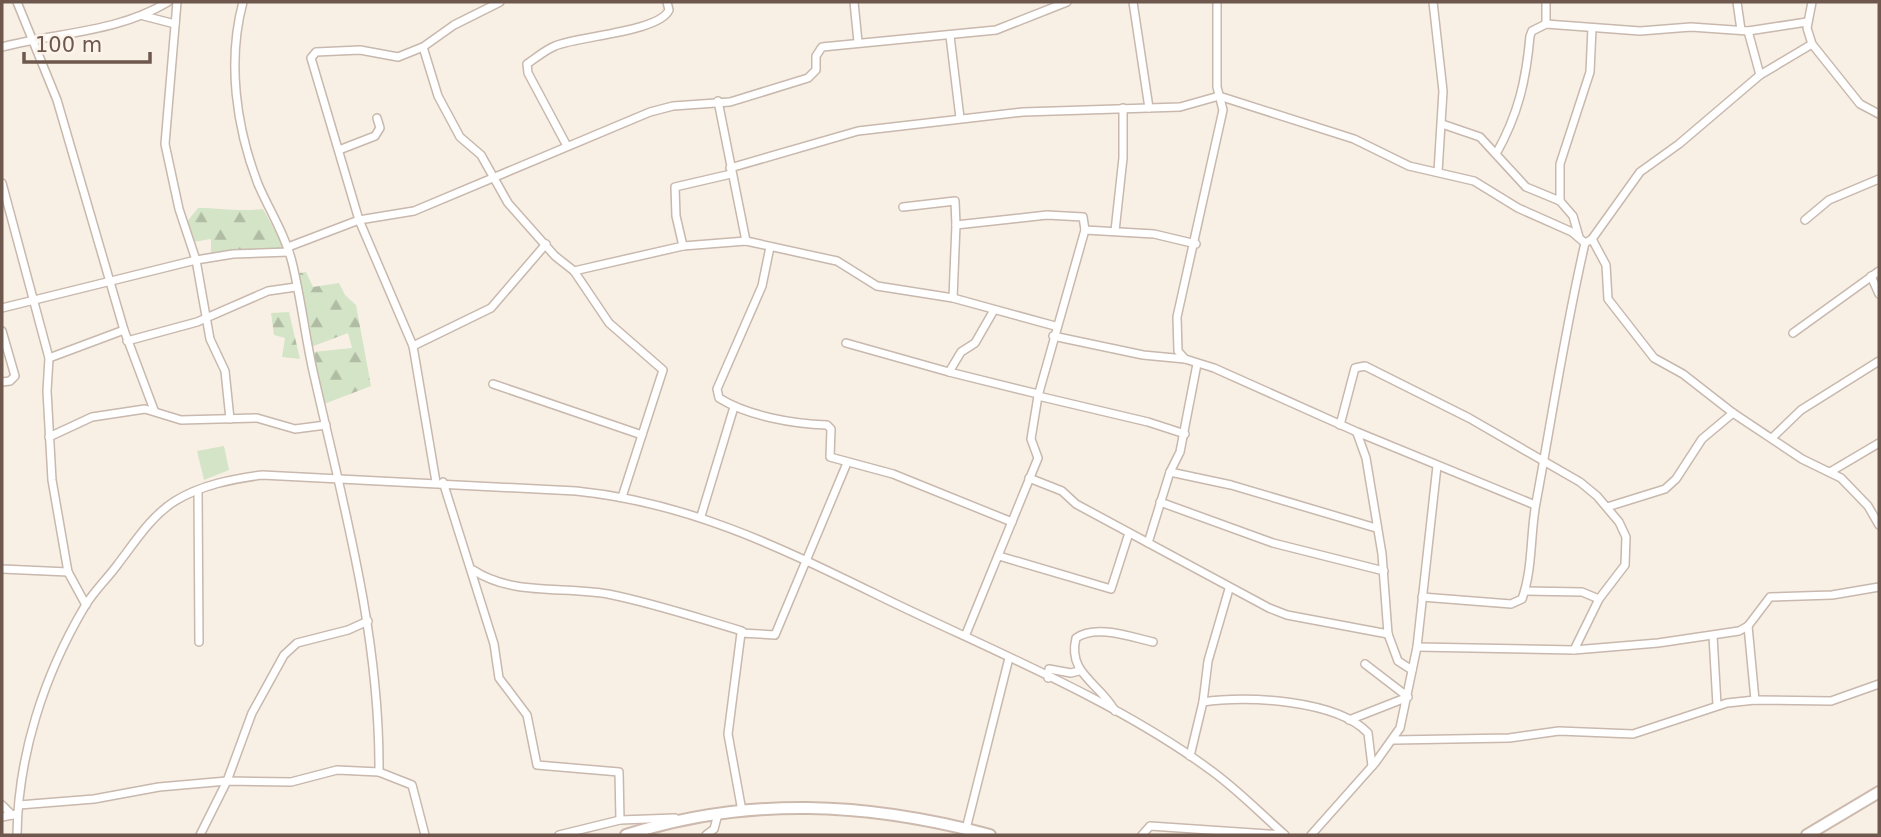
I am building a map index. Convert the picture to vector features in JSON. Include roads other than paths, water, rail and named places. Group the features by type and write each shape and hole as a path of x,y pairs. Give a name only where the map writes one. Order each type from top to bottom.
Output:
{"main road":[{"path":"1807,835 1879,793"},
{"path":"626,835 686,818 742,811 845,808 914,816 960,831 990,835"}],"street":[{"path":"17,2 35,39 62,115 127,341 154,410"},
{"path":"2,47 35,39 79,34 144,16 168,2"},
{"path":"177,2 164,144 179,209 196,260 210,339 225,372 230,419"},
{"path":"243,2 234,65 242,126 258,183 288,250 339,477 368,621 379,713 379,772"},
{"path":"500,2 454,25 423,47 398,57 360,50 312,53 359,220 413,346 440,482 472,570 494,644 499,678 527,715 537,765 619,772 620,820"},
{"path":"567,146 528,73 527,64 553,46 635,28 664,18 669,10 667,2"},
{"path":"854,2 858,42"},
{"path":"2,308 196,260 288,250 359,220 414,211 661,109 742,99 808,78 816,70 817,50 858,42 950,36 1009,27 1067,2"},
{"path":"1133,2 1149,108"},
{"path":"1185,359 1178,351 1177,317 1196,244 1223,110 1219,96 1217,2"},
{"path":"1433,2 1442,82 1443,124 1438,172"},
{"path":"1546,2 1546,24"},
{"path":"1737,2 1760,75"},
{"path":"1812,2 1807,22 1812,44 1860,104 1879,114"},
{"path":"144,16 175,24"},
{"path":"1496,154 1522,99 1530,36 1546,24 1640,31 1691,27 1745,30 1807,22"},
{"path":"1560,201 1560,164 1590,72 1592,28"},
{"path":"950,36 960,118"},
{"path":"1422,597 1511,604 1522,599 1533,544 1535,505 1546,462 1553,400 1589,241 1640,172 1679,144 1760,75 1812,44"},
{"path":"423,47 438,96 455,129 460,137 481,155 513,209 555,256 575,271 609,323 663,370 622,497"},
{"path":"683,246 676,216 675,187 849,133 960,118 1180,107 1219,96 1253,105 1295,123 1354,139 1409,166 1474,181 1518,208 1589,241 1606,265 1608,299 1654,358 1683,374 1733,413 1773,437 1802,459 1853,487 1879,525"},
{"path":"718,101 746,241"},
{"path":"1115,231 1123,158 1123,108"},
{"path":"339,150 375,136 380,128 377,118"},
{"path":"1443,124 1480,136 1526,187 1560,201 1577,224 1578,237"},
{"path":"1805,220 1829,200 1879,179"},
{"path":"2,183 49,358 52,480 68,572 86,605"},
{"path":"903,207 955,201 953,298"},
{"path":"956,225 1078,214 1083,217 1085,230 1055,326 1038,395 1031,439 1038,458 966,634"},
{"path":"1085,230 1154,234 1196,244"},
{"path":"575,271 683,246 746,241 837,261 877,286 953,298 1055,326"},
{"path":"413,346 491,308 546,244"},
{"path":"770,247 762,286 717,389 719,398 734,407 802,423 830,426 830,457 885,471 1012,522"},
{"path":"1793,333 1879,271"},
{"path":"1871,276 1879,295"},
{"path":"127,341 206,318 268,291 296,286"},
{"path":"949,372 961,352 975,343 994,310"},
{"path":"49,358 124,330"},
{"path":"2,331 15,376 10,382 2,382"},
{"path":"1053,336 1143,355 1185,359 1214,368 1340,425 1535,505"},
{"path":"846,343 1185,434"},
{"path":"1773,437 1801,410 1879,361"},
{"path":"1148,543 1185,434 1197,364"},
{"path":"1340,425 1355,368 1365,366 1469,418 1546,462 1580,482 1607,506 1626,537 1628,550 1625,565 1599,599 1574,650"},
{"path":"493,384 642,435"},
{"path":"701,516 734,407"},
{"path":"49,437 92,417 154,410 181,420 265,419 295,429 326,425"},
{"path":"1607,506 1665,489 1676,479 1702,439 1733,413"},
{"path":"1357,432 1366,458 1384,571 1388,634 1398,661 1412,670"},
{"path":"1830,472 1879,443"},
{"path":"472,570 496,583 605,594 742,631 775,635 847,463"},
{"path":"1311,835 1394,740 1408,697 1417,647 1437,466"},
{"path":"1170,472 1231,485 1376,528"},
{"path":"17,835 15,815 30,737 41,697 86,605 149,523 175,501 235,478 262,475 440,482 622,497 701,516 806,558 896,604 966,634 1115,712 1190,756 1226,782 1284,835"},
{"path":"1029,478 1062,491 1076,504 1229,589 1287,615 1388,634"},
{"path":"198,491 199,642"},
{"path":"1160,502 1273,543 1384,571"},
{"path":"999,556 1111,589 1129,533"},
{"path":"2,569 68,572"},
{"path":"1417,647 1574,650 1713,636 1748,626 1770,597 1832,594 1879,587"},
{"path":"1190,756 1203,702 1208,661 1229,589"},
{"path":"1525,591 1582,592 1599,599"},
{"path":"200,835 227,781 252,713 278,663 290,648 305,640 348,630 368,621"},
{"path":"1748,626 1755,700"},
{"path":"742,631 728,734 742,811"},
{"path":"1115,712 1079,671 1073,651 1076,638 1085,632 1153,642"},
{"path":"1713,636 1717,705"},
{"path":"960,831 1009,658"},
{"path":"1365,664 1408,697"},
{"path":"1048,678 1049,669 1071,673 1079,671"},
{"path":"1394,740 1509,738 1559,731 1633,734 1674,723 1717,705 1755,700 1831,701 1879,684"},
{"path":"1349,720 1408,697"},
{"path":"1203,702 1234,698 1278,699 1349,720 1368,733 1372,767"},
{"path":"19,805 94,799 159,787 227,781 277,784 337,770 379,772 412,785 425,835"},
{"path":"2,805 15,815"},
{"path":"706,835 715,829 718,814"},
{"path":"2,817 15,815"},
{"path":"559,835 620,820 686,818"},
{"path":"1142,835 1150,826 1284,835"}]}
